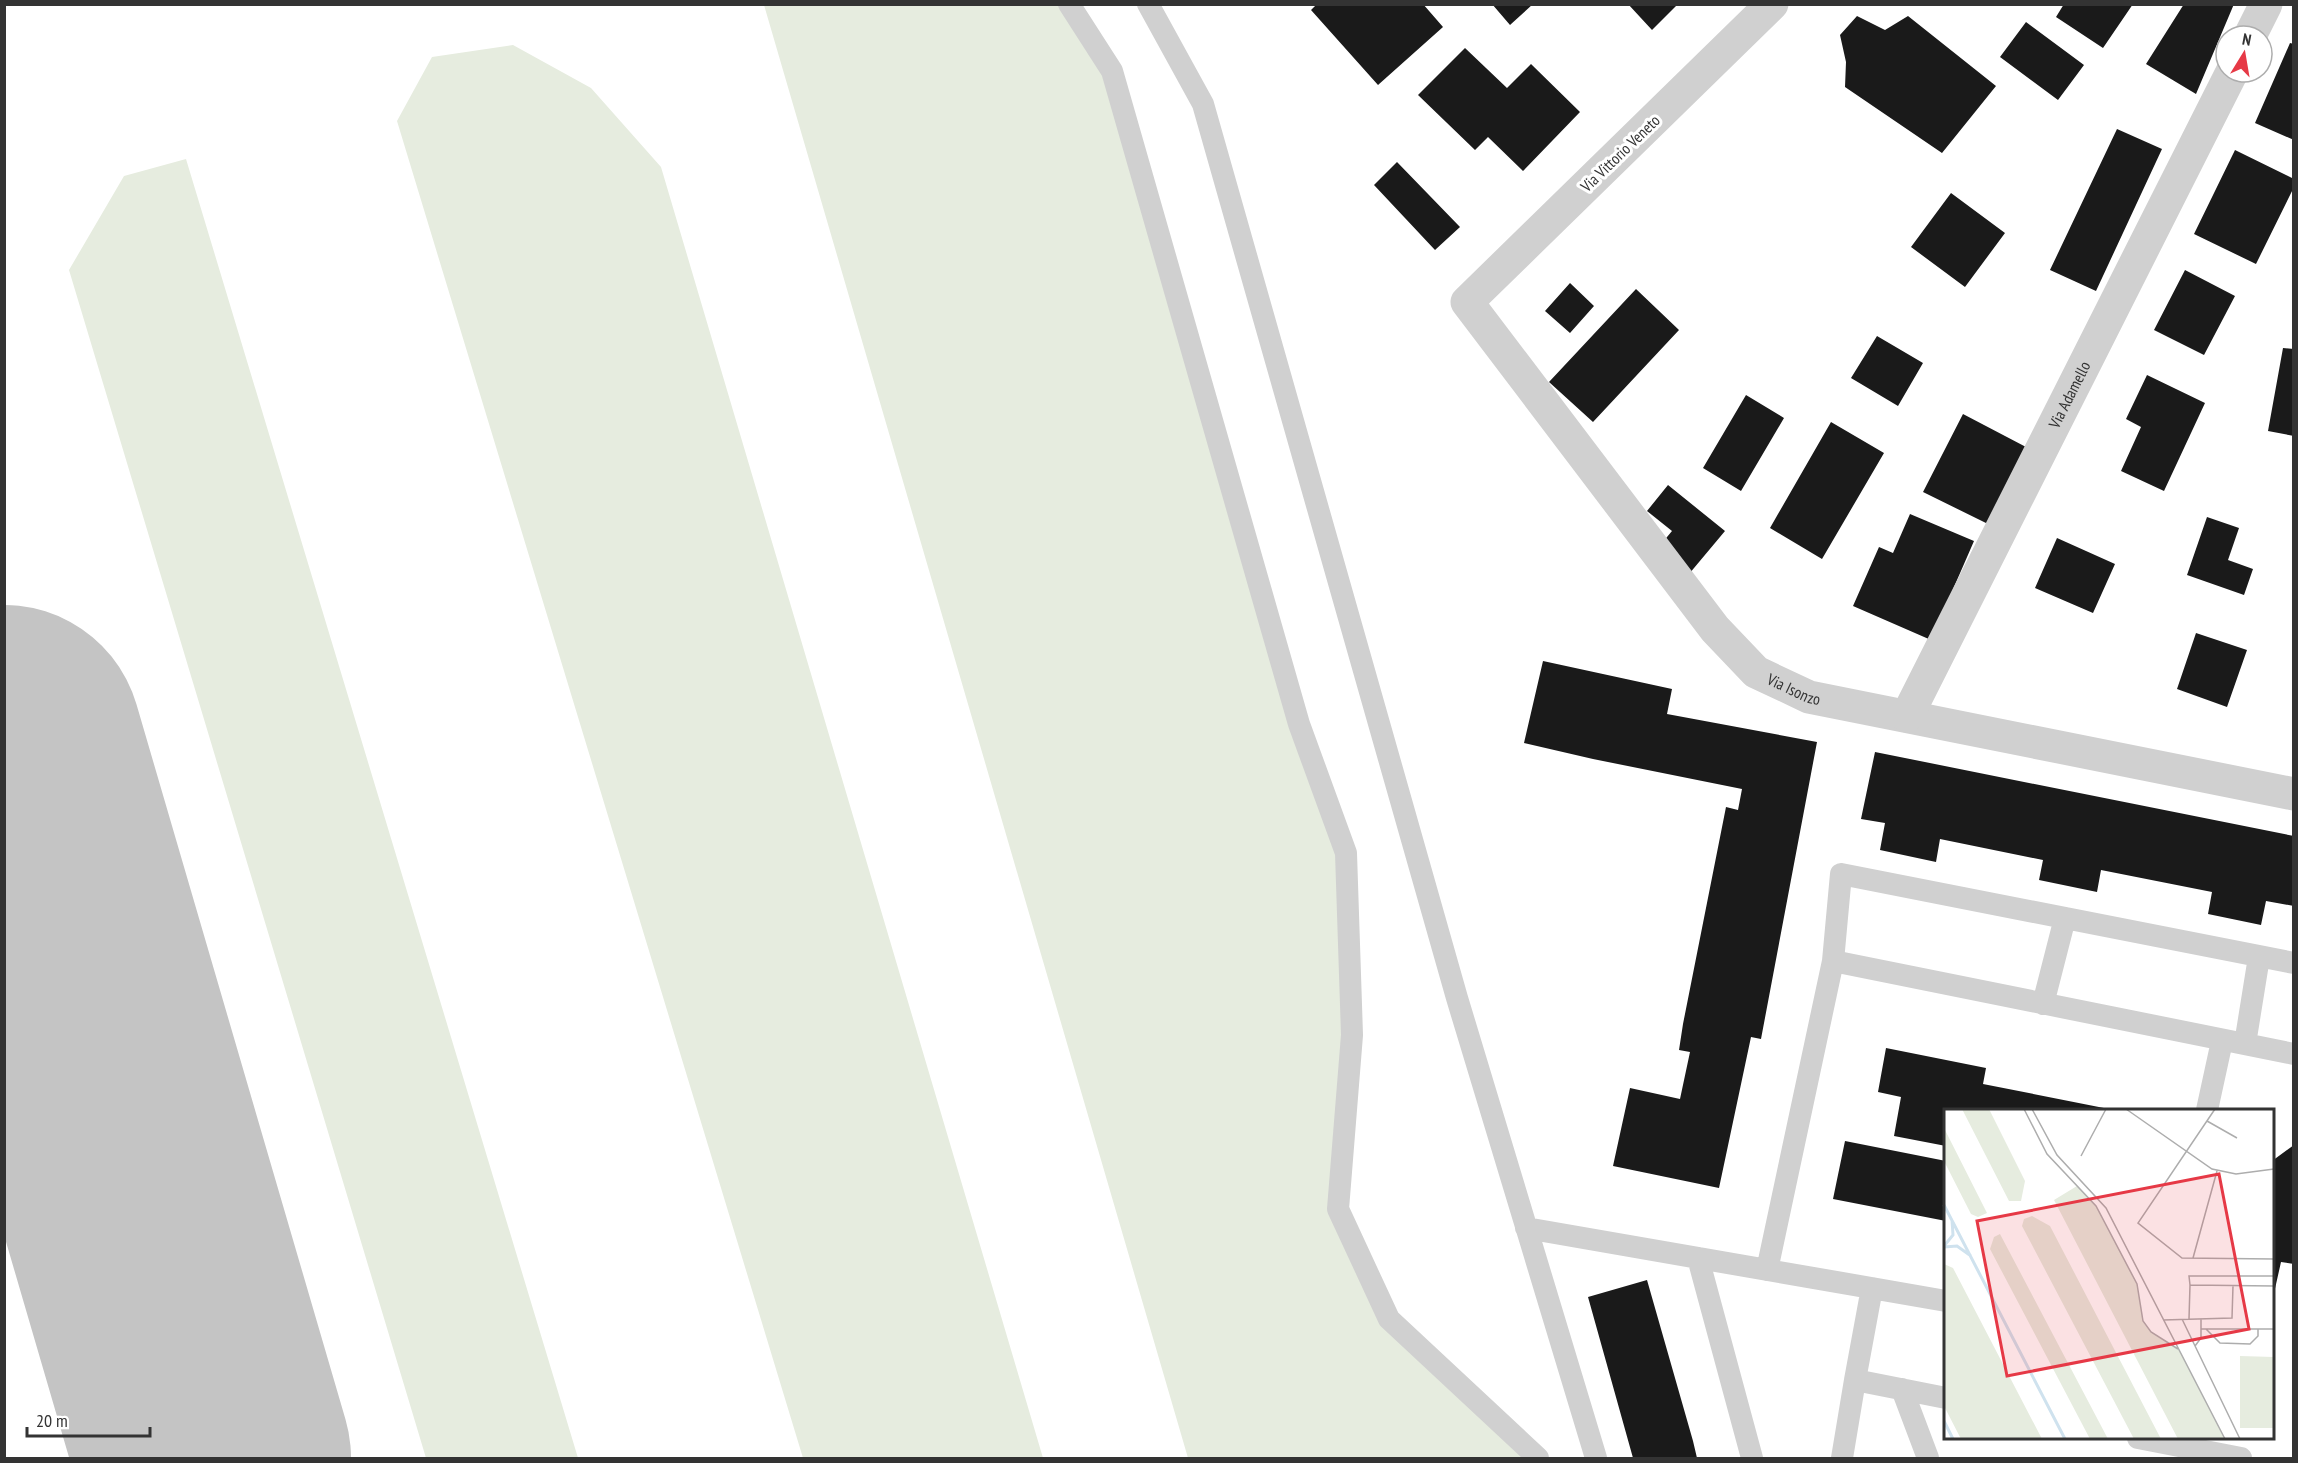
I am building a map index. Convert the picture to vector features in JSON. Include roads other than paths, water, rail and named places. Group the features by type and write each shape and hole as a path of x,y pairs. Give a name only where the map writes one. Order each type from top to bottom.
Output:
{"street":[{"name":"Via Vittorio Veneto","path":"1467,302 1772,4"},
{"path":"2256,24 2266,4"},
{"name":"Via Adamello","path":"1907,716 2226,84"},
{"name":"Via Isonzo","path":"1467,302 1715,629 1756,672 1809,697 2294,795"}],"lane":[{"path":"1069,4 1112,71 1299,724 1346,853 1352,1035 1338,1209 1389,1319 1538,1458"},
{"path":"1148,4 1203,104 1454,987 1596,1458"},
{"path":"1767,1270 1833,962 1841,874 2294,963"},
{"path":"2043,1004 2065,918"},
{"path":"2245,1044 2259,957"},
{"path":"1833,962 2294,1054"},
{"path":"2207,1109 2222,1041"},
{"path":"1526,1227 1944,1301"},
{"path":"1698,1258 1752,1458"},
{"path":"1842,1458 1872,1288"},
{"path":"1855,1380 1944,1398"},
{"path":"1902,1389 1928,1458"},
{"path":"2148,1439 2241,1458"}]}
